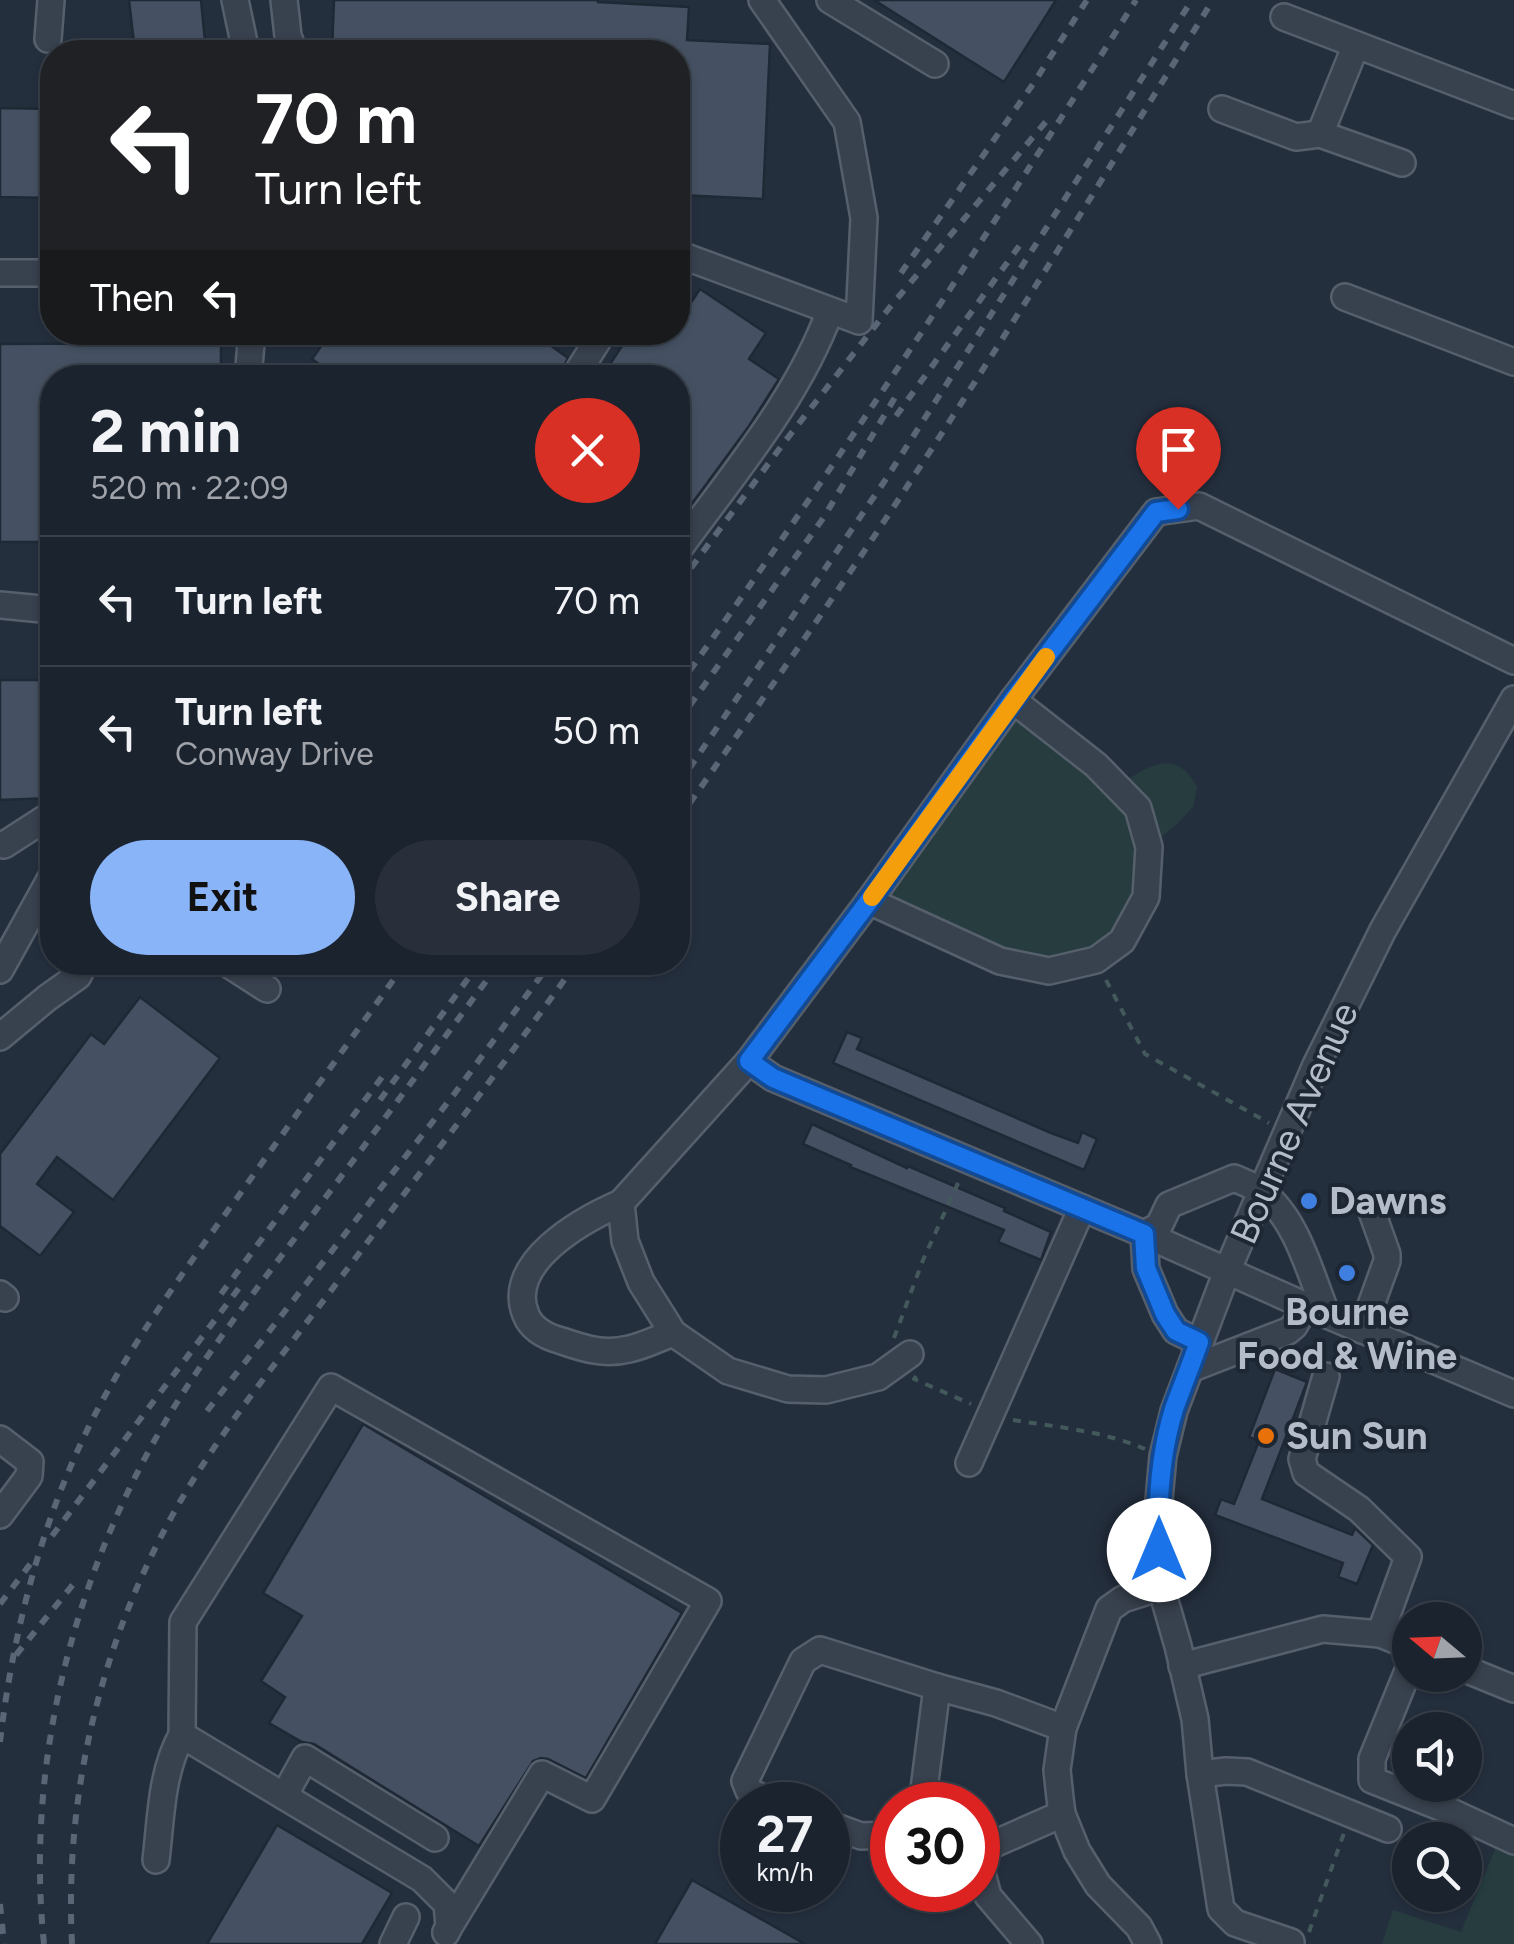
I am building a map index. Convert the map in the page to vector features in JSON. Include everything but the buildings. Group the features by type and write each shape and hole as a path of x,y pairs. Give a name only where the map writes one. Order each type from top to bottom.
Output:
{"street":[{"path":"48,39 51,0"},
{"path":"235,0 243,40"},
{"path":"284,0 290,40"},
{"path":"690,258 859,322 864,218 846,122 762,0"},
{"path":"830,0 935,64"},
{"path":"1284,16 1514,105"},
{"path":"1320,134 1356,45"},
{"path":"1222,110 1296,137 1320,134 1402,163"},
{"path":"0,273 40,272"},
{"path":"1346,297 1514,362"},
{"path":"690,533 788,398 817,346 830,310"},
{"path":"673,1333 630,1349 596,1352 547,1337 530,1323 522,1305 523,1282 564,1234 621,1202 749,1061 1156,512 1199,506 1514,661"},
{"path":"0,605 40,609"},
{"path":"869,901 1000,962 1049,971 1096,960 1122,941 1146,897 1149,846 1138,808 1096,765 1013,700"},
{"name":"Bourne Avenue","path":"1298,1943 1235,1923 1221,1909 1195,1720 1161,1586 1158,1522 1163,1456 1199,1342 1316,1065 1384,930 1514,700"},
{"path":"4,845 40,822"},
{"path":"0,970 40,898"},
{"path":"0,1038 78,975"},
{"path":"245,975 267,989"},
{"path":"749,1061 773,1078 1362,1330 1511,1384"},
{"path":"1144,1234 1159,1226 1170,1205 1234,1178 1261,1191 1280,1210 1294,1233 1316,1310"},
{"path":"621,1202 625,1242 641,1282 673,1333 728,1371 788,1389 826,1390 878,1377 910,1354"},
{"path":"969,1463 1082,1208"},
{"path":"1362,1330 1387,1261 1372,1212"},
{"path":"1144,1234 1146,1268 1165,1314 1176,1331 1199,1342"},
{"path":"1190,1369 1288,1331 1316,1310"},
{"path":"1326,1376 1302,1459 1306,1472 1359,1509 1408,1556 1380,1634"},
{"path":"156,1860 164,1793 182,1735 183,1622 331,1387 708,1602 592,1798 542,1774 444,1938"},
{"path":"0,1439 30,1462 29,1476 0,1515"},
{"path":"1148,1944 1140,1927 1098,1886 1078,1852 1061,1806 1056,1770 1064,1728 1109,1609 1123,1599 1161,1586"},
{"path":"1182,1666 1323,1629 1380,1634 1392,1639"},
{"path":"745,1782 803,1661 820,1650 996,1703 1064,1728"},
{"path":"1482,1676 1514,1690"},
{"path":"925,1782 937,1687"},
{"path":"1399,1692 1372,1758 1372,1780 1514,1841"},
{"path":"182,1735 422,1879 447,1904 449,1926 444,1938"},
{"path":"284,1796 304,1758 435,1838"},
{"path":"1200,1774 1247,1772 1388,1829"},
{"path":"1000,1841 1061,1806"},
{"path":"1000,1910 1029,1944"},
{"path":"392,1944 406,1917"}],"path":[{"path":"1096,960 1145,1054 1286,1133"},
{"path":"969,1161 922,1260 891,1346 915,1358 919,1368 914,1379 991,1414 1080,1430 1129,1442 1163,1456"},
{"path":"1298,1943 1350,1814"}],"green space":[{"path":"1013,700 1117,786 1150,767 1170,763 1188,774 1197,787 1193,807 1149,847 1122,941 1049,971 869,901"},
{"path":"1498,1842 1514,1848 1514,1944 1382,1944 1392,1912 1461,1932 1469,1912 1482,1912 1482,1881"}],"railway":[{"path":"901,273 1087,0"},
{"path":"690,670 912,347 1136,0"},
{"path":"690,767 884,482 1192,0"},
{"path":"690,803 910,482 1213,0"},
{"path":"690,569 890,307 1049,118"},
{"path":"896,416 1025,238"},
{"path":"690,705 824,517 897,394"},
{"path":"0,1742 14,1652 36,1563 85,1434 136,1344 185,1270 397,975"},
{"path":"380,1100 471,975"},
{"path":"44,1944 40,1872 43,1800 52,1729 67,1659 114,1523 145,1458 197,1371 490,975"},
{"path":"207,1411 455,1093 541,975"},
{"path":"72,1944 74,1830 93,1718 128,1610 151,1557 194,1478 233,1421 568,975"},
{"path":"221,1294 382,1077"},
{"path":"52,1536 239,1288"},
{"path":"0,1604 31,1563"},
{"path":"16,1655 75,1582"},
{"path":"0,1904 4,1944"}],"slow traffic":[{"path":"872,897 1046,657"}],"place":[{"name":"Dawns","path":"1309,1201"},
{"name":"Bourne Food & Wine","path":"1347,1273"},
{"name":"Sun Sun","path":"1266,1436"}],"route":[{"path":"1159,1550 1163,1456 1199,1342 1176,1331 1165,1314 1146,1268 1144,1234 773,1078 749,1061 1156,512 1178,509"}]}
